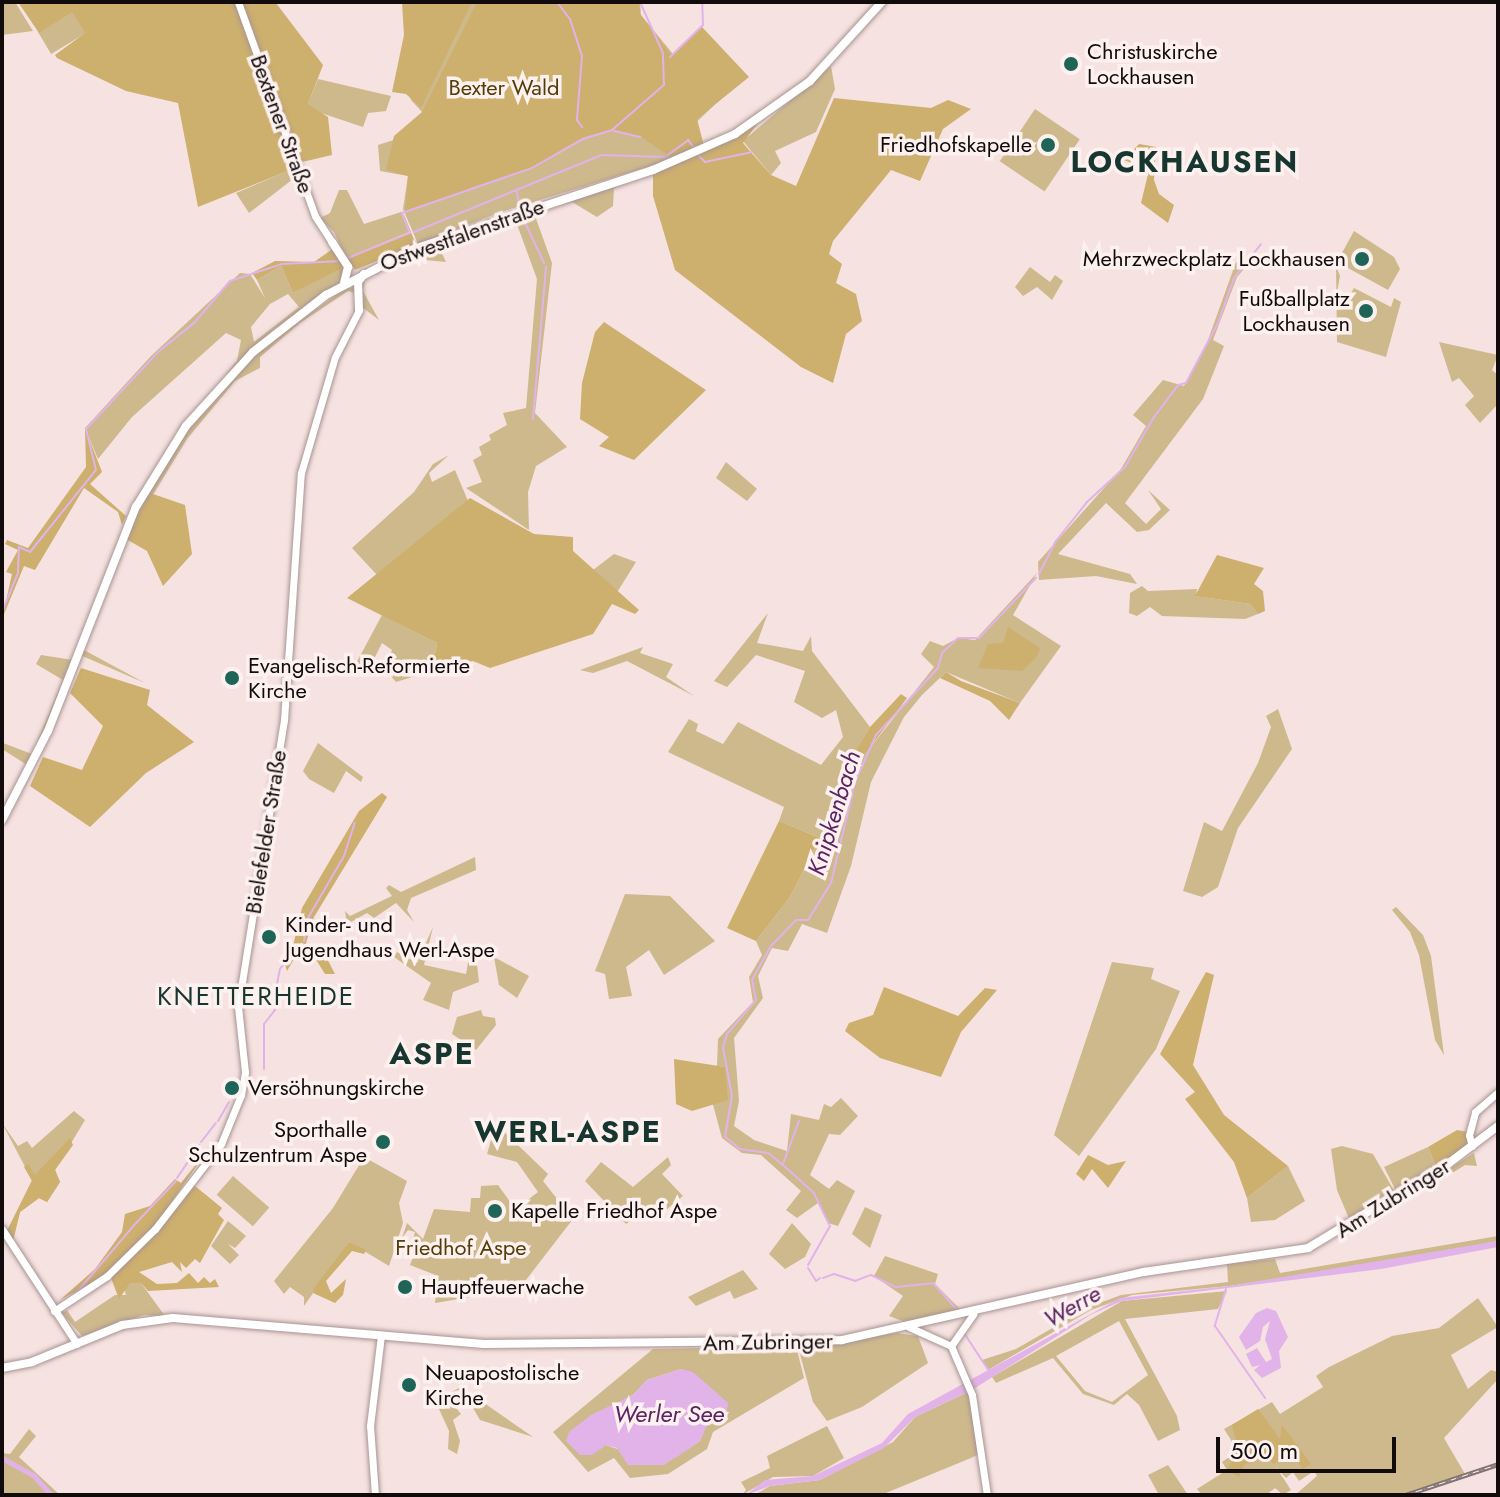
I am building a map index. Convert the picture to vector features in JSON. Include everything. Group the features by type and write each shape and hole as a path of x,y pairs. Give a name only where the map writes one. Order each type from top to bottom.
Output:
{"main road":[{"name":"Bextener Straße","path":"238,2 315,216 332,242"},
{"name":"Ostwestfalenstraße","path":"2,820 35,760 128,524 175,441 253,352 341,286 418,247 697,152 751,124 803,87 882,2"},
{"path":"332,242 348,267 349,277 341,286"},
{"path":"348,267 368,271"},
{"path":"359,310 358,282 368,271"},
{"path":"341,286 354,286 360,295"},
{"name":"Bielefelder Straße","path":"53,1308 112,1271 155,1229 221,1144 241,1095 245,1072 239,1001 284,720 301,473 335,357 359,310"},
{"path":"1474,1145 1470,1127 1479,1106 1498,1092"},
{"path":"1470,1127 1476,1131 1494,1129"},
{"name":"Am Zubringer","path":"2,1368 79,1343 122,1325 173,1318 484,1344 820,1342 973,1314 1144,1272 1308,1248 1474,1145 1494,1129"},
{"path":"2,1229 79,1343"},
{"path":"951,1346 973,1314"},
{"path":"909,1327 951,1346 972,1395 987,1495"},
{"path":"894,1330 924,1334"},
{"path":"378,1495 370,1414 381,1335"}],"green space":[{"path":"15,2 33,31 2,35 2,3"},
{"path":"18,2 237,2 298,167 198,207 178,103 126,91 57,58 55,55 85,33 72,12 39,33"},
{"path":"242,2 276,3 323,65 308,104 328,117 332,155 302,162"},
{"path":"402,2 472,2 421,108 406,94 392,92 404,35"},
{"name":"Bexter Wald","path":"405,2 640,2 641,15 673,54 699,28 745,76 665,152 673,159 501,212 418,244 403,209 408,176 380,171 378,145 403,137 423,113 411,100 405,75"},
{"name":"Bexter Wald","path":"477,2 639,2 640,14 672,56 702,27 749,77 697,119 704,146 673,159 640,136 612,129 581,138 532,167 405,211 408,176 386,170 394,136 422,112"},
{"path":"72,11 85,33 51,54 38,32"},
{"path":"831,66 835,89 816,132 775,151 781,163 771,175 743,141"},
{"path":"318,79 391,96 386,111 368,113 363,127 312,110 308,104"},
{"path":"834,98 931,108 948,100 971,109 943,129 920,181 891,170 833,241 829,254 842,264 836,283 856,294 862,321 846,334 833,383 801,367 675,270 653,196 653,172 758,123 743,143 771,175 796,186"},
{"path":"1035,109 1080,139 1045,191 1000,161"},
{"path":"1139,144 1156,147 1154,180 1159,194 1174,205 1168,223 1141,203 1149,170 1124,160"},
{"path":"290,170 293,179 249,213 236,193"},
{"path":"653,172 614,188 613,206 597,217 572,202 534,213 552,263 535,413 567,447 536,466 528,492 529,530 466,488 482,482 473,460 482,455 479,447 491,440 489,435 507,425 503,413 526,408 537,279 515,219 438,245 446,262 405,258 365,278 363,291 379,320 362,307 360,286 364,276 415,251"},
{"path":"339,190 347,190 364,224 401,212 409,232 346,258 334,232 320,218 330,213"},
{"path":"403,212 416,245 355,270 346,258 409,233"},
{"name":"Mehrzweckplatz Lockhausen","path":"1354,231 1394,257 1400,269 1388,290 1337,262"},
{"path":"334,248 345,266 342,276 338,270 293,293 281,266 257,280 252,273 275,261 314,262"},
{"path":"1258,253 1237,277 1213,340 1224,346 1203,399 1125,503 1146,524 1161,509 1148,490 1170,510 1149,530 1137,532 1106,503 1058,554 1130,574 1137,584 1096,576 1039,580 1038,562 1121,469 1146,426 1133,415 1163,380 1184,386 1208,340 1236,262 1244,264"},
{"path":"281,266 293,293 338,269 345,280 273,330 225,375 237,361 241,340 226,333 132,417 98,459 85,428 151,356 240,273 250,274 265,298 257,280","holes":["288,294 299,307 254,342 251,327 270,304"]},
{"path":"1336,266 1340,276 1337,292 1347,300 1354,288 1391,307 1394,298 1401,302 1386,357 1337,342"},
{"path":"1030,267 1050,282 1055,275 1063,281 1052,300 1037,287 1023,296 1015,287"},
{"path":"346,288 354,288 359,305 354,313 355,293 348,291 300,323 260,357 260,368 235,381 187,439 126,539 84,650 145,683 80,655 134,518 187,431 262,348"},
{"path":"604,322 706,390 634,460 599,446 609,437 580,419 582,383 595,332"},
{"path":"1439,342 1498,355 1492,370 1498,375 1498,404 1480,423 1465,405 1474,396 1459,378 1452,382"},
{"path":"85,428 102,472 90,484 126,516 122,525 118,512 84,488 35,570 24,566 2,619 12,574 6,572 18,550 5,544 7,540 28,548 86,467"},
{"path":"449,455 429,473 432,482 455,470 468,501 377,575 352,548 414,492 433,464"},
{"path":"726,462 757,489 747,501 716,478"},
{"path":"150,493 185,505 192,554 163,586 147,551 126,539"},
{"path":"470,498 534,534 573,537 573,551 639,610 635,614 612,604 593,634 490,668 473,661 432,671 437,643 347,598"},
{"path":"614,554 636,562 616,594 593,570"},
{"path":"1217,555 1264,568 1254,584 1263,591 1265,611 1258,614 1250,604 1195,596"},
{"path":"1037,573 1013,615 1061,646 1020,703 946,672 922,695 904,717 871,782 851,866 827,933 802,924 788,951 772,948 758,976 763,998 734,1038 739,1101 734,1126 754,1140 787,1151 791,1114 819,1120 824,1104 831,1107 841,1098 858,1116 840,1135 829,1134 810,1175 829,1189 837,1180 855,1191 838,1226 828,1223 818,1203 797,1218 786,1210 801,1191 761,1155 742,1153 722,1138 712,1101 725,1067 717,1066 718,1039 753,1002 749,977 762,955 756,941 790,897 820,838 779,821 784,807 668,752 689,719 698,724 696,731 723,744 738,722 821,765 843,737 836,710 822,718 794,702 805,671 756,655 727,687 714,681 768,613 757,643 803,651 811,636 812,651 870,727 851,759 866,753 934,667 921,654 930,641 943,646 958,638 975,640"},
{"path":"1142,586 1148,591 1197,589 1196,596 1250,604 1258,614 1245,619 1162,616 1150,607 1137,616 1129,613 1130,593"},
{"path":"382,615 437,643 432,671 396,682 385,669 392,650 382,643 372,663 352,671"},
{"path":"1008,627 1040,648 1036,658 1022,671 978,668 988,644 1003,643"},
{"path":"643,647 640,653 673,664 666,677 694,696 627,661 593,673 580,670"},
{"path":"41,655 73,660 34,756 2,814 27,765 2,749 2,737 3,743 32,754 63,680 36,664"},
{"path":"81,668 150,690 147,705 194,742 146,773 90,827 30,786 43,757 82,770 103,726 70,693"},
{"path":"946,672 961,681 1020,703 1009,720 990,701 940,678"},
{"path":"901,694 907,698 866,753 850,760 870,727"},
{"path":"1278,709 1292,749 1238,828 1218,887 1202,897 1183,891 1204,822 1222,831 1258,763 1271,727 1266,716"},
{"path":"318,743 363,777 361,782 346,771 334,793 309,779 303,771"},
{"path":"382,793 387,797 314,917 306,943 316,956 321,947 335,974 325,974 315,958 298,952 287,971 283,958 293,946 302,908 359,811"},
{"path":"779,821 820,838 790,897 756,941 727,928"},
{"path":"475,857 476,870 411,898 407,910 414,922 396,903 374,918 367,913 351,922 346,918 345,911 350,916 392,896 386,888 389,885 401,892"},
{"path":"625,894 670,896 715,941 664,975 649,950 626,967 632,996 609,999 605,974 595,971"},
{"path":"1396,907 1423,935 1431,956 1444,1055 1435,1040 1419,955 1410,932 1392,910"},
{"path":"433,927 424,965 466,974 468,963 477,964 479,982 453,992 449,1010 423,1000 431,983 394,957 397,952 417,963"},
{"path":"494,957 529,976 517,998 499,985"},
{"path":"1112,962 1154,968 1151,979 1180,991 1156,1049 1079,1156 1054,1135"},
{"path":"1206,972 1214,975 1193,1065 1224,1115 1288,1166 1247,1198 1234,1162 1185,1099 1195,1092 1160,1054"},
{"path":"884,987 958,1016 985,988 997,990 961,1032 941,1077 880,1058 845,1031 849,1023 873,1015"},
{"path":"481,1010 483,1016 495,1018 496,1025 476,1050 452,1034 457,1017"},
{"path":"674,1059 725,1067 728,1100 692,1111 676,1104"},
{"path":"74,1111 85,1120 55,1170 60,1182 47,1202 39,1198 20,1212 13,1240 7,1231 32,1180 2,1123 18,1146 27,1141 32,1148"},
{"name":"Friedhof Aspe","path":"496,1124 548,1174 543,1181 573,1219 519,1289 435,1303 438,1276 410,1265 417,1247 412,1244 415,1232 408,1230 402,1238 407,1223 423,1239 434,1209 470,1212 471,1198 480,1198 481,1186 498,1185 513,1206 520,1206 538,1192 517,1162 487,1154"},
{"path":"1457,1130 1468,1132 1468,1144 1437,1169 1428,1147"},
{"path":"70,1138 73,1145 55,1170 60,1182 47,1202 39,1198 20,1212 13,1241 7,1231 32,1181 24,1167 28,1164 35,1175"},
{"path":"1342,1146 1373,1154 1396,1194 1350,1221 1337,1190 1331,1149"},
{"path":"1428,1147 1437,1169 1397,1193 1384,1167"},
{"path":"207,1151 154,1227 101,1278 60,1300 95,1269 122,1232 125,1214 150,1206 175,1179 181,1183"},
{"path":"1474,1153 1477,1166 1465,1165 1379,1219 1377,1215"},
{"path":"1088,1155 1108,1165 1126,1161 1108,1188 1092,1169 1084,1181 1076,1174"},
{"path":"364,1157 407,1181 399,1203 403,1223 389,1266 349,1242 304,1306 304,1297 290,1287 284,1294 274,1281 333,1208"},
{"path":"668,1157 671,1165 662,1174 683,1196 666,1210 653,1205 626,1224 585,1181 601,1162 633,1187"},
{"path":"1288,1166 1305,1201 1275,1220 1251,1222 1247,1198"},
{"path":"233,1176 269,1207 253,1226 217,1195"},
{"path":"195,1186 222,1208 218,1214 224,1220 200,1263 195,1259 186,1268 180,1262 182,1272 172,1262 139,1272 157,1284 177,1283 189,1273 198,1283 204,1277 210,1283 215,1279 219,1287 148,1291 141,1283 130,1283 119,1299 111,1278"},
{"path":"865,1207 882,1215 870,1248 852,1234"},
{"path":"228,1221 246,1236 235,1248 228,1244 239,1255 230,1264 211,1246"},
{"path":"792,1223 811,1244 805,1257 785,1269 769,1254"},
{"path":"1498,1236 1498,1241 1385,1262 1229,1286 1132,1295 1091,1310 988,1370 982,1360 1016,1349 1089,1307 1121,1295 1228,1282 1227,1264 1275,1259 1280,1273"},
{"path":"349,1242 366,1250 364,1254 352,1251 326,1281 331,1293 346,1279 343,1295 335,1303 313,1293 314,1288"},
{"path":"885,1256 938,1274 935,1284 963,1312 908,1323 889,1316 903,1296 874,1276"},
{"path":"743,1270 758,1289 734,1299 730,1291 696,1306 688,1297"},
{"path":"130,1283 141,1283 165,1316 144,1315 82,1336 62,1313 67,1310 75,1322 115,1295 126,1295 124,1289"},
{"path":"1227,1291 1218,1309 1125,1319 1177,1416 1180,1430 1158,1441 1139,1405 1127,1394 1114,1405 1083,1394 1053,1358 996,1383 992,1377 1122,1301","holes":["1119,1321 1148,1375 1112,1402 1085,1391 1056,1356"]},
{"path":"1478,1298 1498,1327 1451,1355 1468,1389 1491,1370 1498,1372 1498,1379 1444,1438 1465,1474 1414,1490 1414,1495 1295,1495 1317,1476 1314,1471 1299,1481 1293,1472 1286,1478 1276,1467 1291,1490 1283,1495 1275,1488 1266,1495 1202,1495 1197,1489 1227,1470 1222,1462 1238,1451 1224,1429 1272,1402 1280,1414 1323,1387 1316,1376 1329,1367 1392,1336 1439,1328"},
{"path":"897,1333 918,1336 928,1363 862,1407 827,1421 813,1402 798,1347"},
{"path":"796,1346 804,1378 713,1432 707,1449 668,1474 630,1478 614,1458 588,1472 553,1432 653,1349","holes":["681,1369 727,1410 707,1423 700,1441 663,1465 569,1432 633,1395 647,1380"]},
{"path":"461,1387 533,1437 480,1420 462,1389 452,1392"},
{"path":"968,1392 979,1454 971,1458 881,1495 754,1495 770,1486 820,1480 893,1442 915,1417"},
{"path":"444,1394 461,1414 453,1420 460,1441 457,1454 448,1449 449,1431 434,1398"},
{"path":"1258,1409 1280,1439 1282,1425 1311,1464 1303,1469 1290,1450 1274,1464 1266,1457 1256,1458 1244,1465 1239,1477 1227,1470 1238,1447 1232,1425"},
{"path":"827,1426 844,1458 813,1476 773,1477 742,1495 746,1490 741,1482 770,1468 767,1456"},
{"path":"29,1429 36,1436 19,1457 60,1495 2,1495 2,1453 10,1454"},
{"path":"1168,1465 1188,1495 1159,1495 1148,1475"}],"water":[{"path":"1498,1241 1498,1247 1381,1269 1122,1301 1092,1314 972,1390 915,1417 884,1448 820,1480 770,1486 746,1495 765,1480 813,1476 882,1443 908,1414 1120,1298 1229,1286"},
{"path":"1267,1308 1276,1311 1288,1337 1279,1351 1281,1368 1262,1378 1254,1370 1260,1365 1252,1367 1246,1354 1257,1348 1266,1362 1272,1359 1265,1339 1270,1321 1263,1327 1260,1341 1246,1350 1239,1337 1256,1313"},
{"name":"Werler See","path":"681,1369 693,1372 728,1403 727,1410 708,1423 700,1441 683,1453 663,1465 628,1465 617,1448 606,1445 592,1455 580,1455 566,1441 569,1432 591,1415 633,1395 647,1380"}],"waterway":[{"path":"557,2 570,19 582,56 577,120 582,127"},
{"path":"640,2 663,53"},
{"path":"670,57 703,25 702,2"},
{"path":"410,233 402,213 532,168 583,139 612,130 664,85 663,55"},
{"path":"614,131 640,137"},
{"path":"414,232 602,155 665,157 688,140 695,149"},
{"path":"698,155 705,162 752,152"},
{"path":"517,192 520,212"},
{"path":"523,218 544,263"},
{"path":"348,258 410,233"},
{"name":"Knipkenbach","path":"1039,574 1056,541 1087,502 1125,467 1154,417 1178,385 1186,383 1218,323 1234,278 1261,244"},
{"path":"2,612 18,573 19,547 30,552 96,470 86,429 158,352 194,323 230,281 282,264 341,261"},
{"path":"533,419 546,267"},
{"name":"Knipkenbach","path":"829,1224 814,1193 783,1165 768,1153 740,1149 725,1137 732,1096 723,1048 727,1034 756,1000 752,980 771,946 796,920 808,920 831,883 855,782 876,735 938,668 942,653 958,638 979,638 1036,578"},
{"path":"304,941 308,918 344,856 355,823"},
{"path":"264,1069 264,1024 275,1010 267,999 276,989 280,969 299,945"},
{"path":"231,1098 237,1094"},
{"path":"218,1121 229,1102"},
{"path":"783,1164 799,1121"},
{"path":"201,1142 216,1123"},
{"path":"177,1178 199,1145"},
{"path":"136,1223 176,1181"},
{"path":"77,1292 135,1224"},
{"name":"Knipkenbach","path":"808,1265 830,1226"},
{"name":"Knipkenbach","path":"808,1268 816,1281 820,1278"},
{"name":"Knipkenbach","path":"823,1278 834,1274 855,1281 871,1275 896,1287 933,1283 958,1311"},
{"path":"1226,1289 1215,1326 1265,1398"},
{"name":"Knipkenbach","path":"964,1333 989,1371"},
{"name":"Werre","path":"2,1458 34,1476 51,1495"}],"railway":[{"path":"1405,1495 1498,1464"}],"place":[{"name":"Christuskirche Lockhausen","path":"1071,64"},
{"name":"Friedhofskapelle","path":"1048,145"},
{"name":"Mehrzweckplatz Lockhausen","path":"1362,259"},
{"name":"Fußballplatz Lockhausen","path":"1366,311"},
{"name":"Evangelisch-Reformierte Kirche","path":"232,678"},
{"name":"Kinder- und Jugendhaus Werl-Aspe","path":"269,937"},
{"name":"Versöhnungskirche","path":"232,1088"},
{"name":"Sporthalle Schulzentrum Aspe","path":"383,1142"},
{"name":"Kapelle Friedhof Aspe","path":"495,1211"},
{"name":"Hauptfeuerwache","path":"405,1287"},
{"name":"Neuapostolische Kirche","path":"409,1385"}],"district":[{"name":"LOCKHAUSEN","path":"1185,162"},
{"name":"KNETTERHEIDE","path":"256,997"},
{"name":"ASPE","path":"432,1054"},
{"name":"WERL-ASPE","path":"568,1132"}]}
